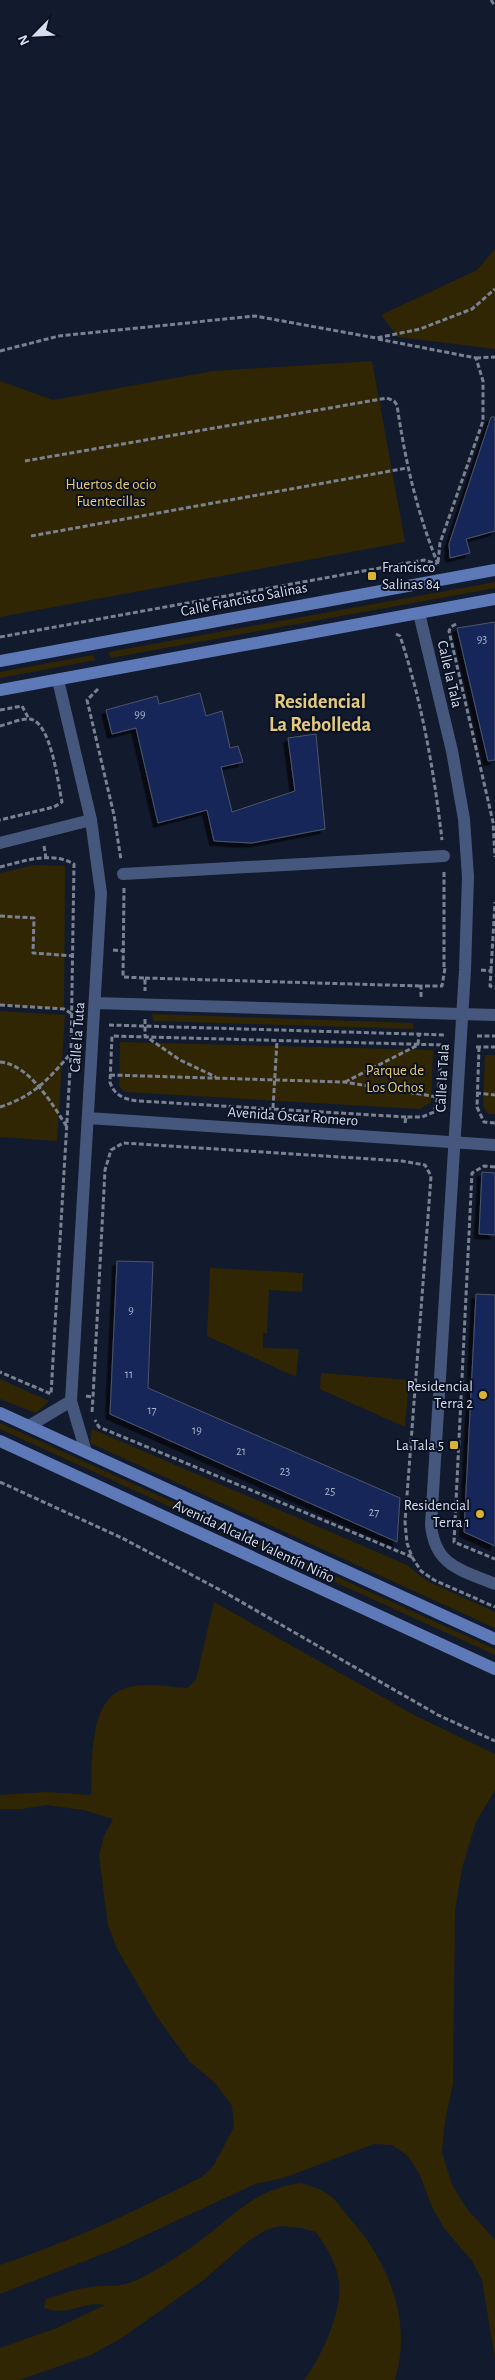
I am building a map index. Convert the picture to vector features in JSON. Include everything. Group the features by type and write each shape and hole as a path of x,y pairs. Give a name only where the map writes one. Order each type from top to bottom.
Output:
{"main road":[{"name":"Calle Francisco Salinas","path":"0,661 495,570"},
{"path":"0,690 495,599"},
{"name":"Avenida Alcalde Valentín Niño","path":"0,1413 495,1639"},
{"name":"Avenida Alcalde Valentín Niño","path":"0,1441 495,1670"}],"street":[{"name":"Calle la Tala","path":"419,613 452,751 464,819 468,877 465,970 431,1525 436,1549 452,1566 495,1584"},
{"name":"Calle la Tuta","path":"58,680 91,820 101,893 72,1396 86,1452"},
{"path":"0,843 91,820"},
{"path":"123,874 444,856"},
{"path":"95,1002 495,1015"},
{"name":"Avenida Óscar Romero","path":"88,1118 495,1145"},
{"path":"29,1426 72,1396"}],"path":[{"path":"491,0 495,6"},
{"path":"376,338 420,329 472,309 495,289"},
{"path":"0,350 59,336 255,316 476,358 495,357"},
{"path":"436,581 440,543 483,421 483,381 476,358"},
{"path":"25,461 387,398 394,401 397,405 407,468 427,537 438,565"},
{"path":"31,536 407,468"},
{"path":"0,637 424,560 443,566"},
{"path":"449,631 493,822 495,857"},
{"path":"400,636 426,737 444,856 444,968"},
{"path":"87,700 114,815 123,874 125,951"},
{"path":"0,710 22,706 29,719"},
{"path":"0,726 29,719 39,723 46,732 62,802 54,807 0,820"},
{"path":"0,867 33,859 56,857 74,864 71,1053 51,1394 0,1372"},
{"path":"495,902 490,986 495,988"},
{"path":"0,916 34,918 33,953 74,956"},
{"path":"465,970 491,970"},
{"path":"145,978 421,986"},
{"path":"0,1005 64,1009 72,1014"},
{"path":"94,1024 495,1036"},
{"path":"418,1044 112,1036 110,1075 112,1088 120,1096 136,1101 422,1117 434,1112 438,1097 442,1045"},
{"path":"273,1108 277,1041"},
{"path":"495,1047 479,1047 476,1093 477,1107 484,1122 495,1123"},
{"path":"0,1107 18,1101 40,1088 71,1053"},
{"path":"0,1062 6,1063 29,1077 40,1088 67,1128"},
{"path":"110,1075 344,1082 438,1097"},
{"path":"476,1093 495,1095"},
{"path":"402,1161 406,1116"},
{"path":"412,1557 100,1427 94,1419 92,1397 105,1170 111,1150 124,1143 402,1161 425,1165 431,1176 405,1522 407,1543 412,1557 422,1571 434,1580 495,1607"},
{"path":"495,1167 484,1166 472,1173 454,1542 495,1559"},
{"path":"52,1387 72,1396 92,1397"},
{"path":"0,1482 122,1538 248,1605 438,1715 495,1740"}],"green space":[{"path":"495,249 495,349 398,337 381,315 477,270"},
{"name":"Huertos de ocio Fuentecillas","path":"372,361 405,542 0,617 0,381 53,400 213,371"},
{"path":"495,582 495,588 110,658 109,652"},
{"path":"93,655 95,660 0,678 0,672"},
{"path":"34,865 65,866 64,1009 0,1005 0,873"},
{"path":"0,1011 65,1015 57,1141 0,1137"},
{"path":"152,1014 413,1023 413,1029 153,1021"},
{"name":"Parque de Los Ochos","path":"120,1042 433,1050 431,1102 420,1109 125,1092 119,1086"},
{"path":"485,1055 495,1055 495,1114 488,1114 483,1106"},
{"path":"210,1268 303,1273 302,1292 269,1290 267,1333 263,1333 263,1348 299,1349 296,1377 207,1336"},
{"path":"321,1373 409,1380 405,1427 320,1389"},
{"path":"0,1379 49,1401 36,1413 0,1399"},
{"path":"0,1423 495,1649 495,1655 0,1429"},
{"path":"92,1429 407,1565 427,1581 495,1612 495,1628 90,1443"},
{"path":"214,1602 416,1716 495,1754 495,1790 476,1822 462,1868 455,1911 453,2084 445,2121 442,2152 452,2185 467,2209 495,2240 495,2359 482,2280 472,2261 444,2228 432,2207 419,2173 407,2155 392,2145 374,2144 283,2178 255,2184 118,2248 0,2294 0,2265 102,2225 202,2177 214,2165 234,2127 232,2106 216,2084 189,2061 157,2017 117,1949 108,1925 99,1856 104,1836 113,1819 84,1810 46,1805 21,1809 0,1809 0,1795 46,1792 91,1795 95,1734 98,1719 104,1705 113,1694 133,1686 148,1685 187,1688 196,1680"},
{"path":"301,2183 320,2190 335,2200 362,2233 385,2271 399,2313 401,2335 400,2358 395,2380 304,2380 317,2360 334,2321 339,2295 337,2270 316,2232 302,2228 281,2226 266,2230 247,2242 205,2279 123,2337 91,2355 19,2380 0,2380 0,2348 57,2328 105,2305 89,2305 61,2311 44,2308 46,2299 80,2289 120,2285 139,2279 186,2251 246,2204 271,2191"}],"building":[{"path":"491,417 495,417 495,531 466,539 470,553 450,558 449,544"},
{"path":"495,622 495,760 488,761 457,628"},
{"path":"200,693 206,716 222,711 230,748 238,746 243,762 221,767 232,812 295,791 288,738 316,734 325,829 252,843 214,841 207,810 158,823 136,728 112,734 106,710 157,696 159,704"},
{"path":"482,1172 495,1173 495,1235 479,1234"},
{"path":"117,1261 153,1262 148,1388 400,1498 397,1542 110,1414"},
{"name":"Residencial Terra 2","path":"476,1294 495,1295 495,1546 464,1532"}],"place":[{"name":"Francisco Salinas 84","path":"372,576"},
{"name":"Residencial Terra 2","path":"483,1395"},
{"name":"La Tala 5","path":"454,1445"},
{"name":"Residencial Terra 1","path":"480,1514"}],"district":[{"name":"Residencial La Rebolleda","path":"320,712"}]}
